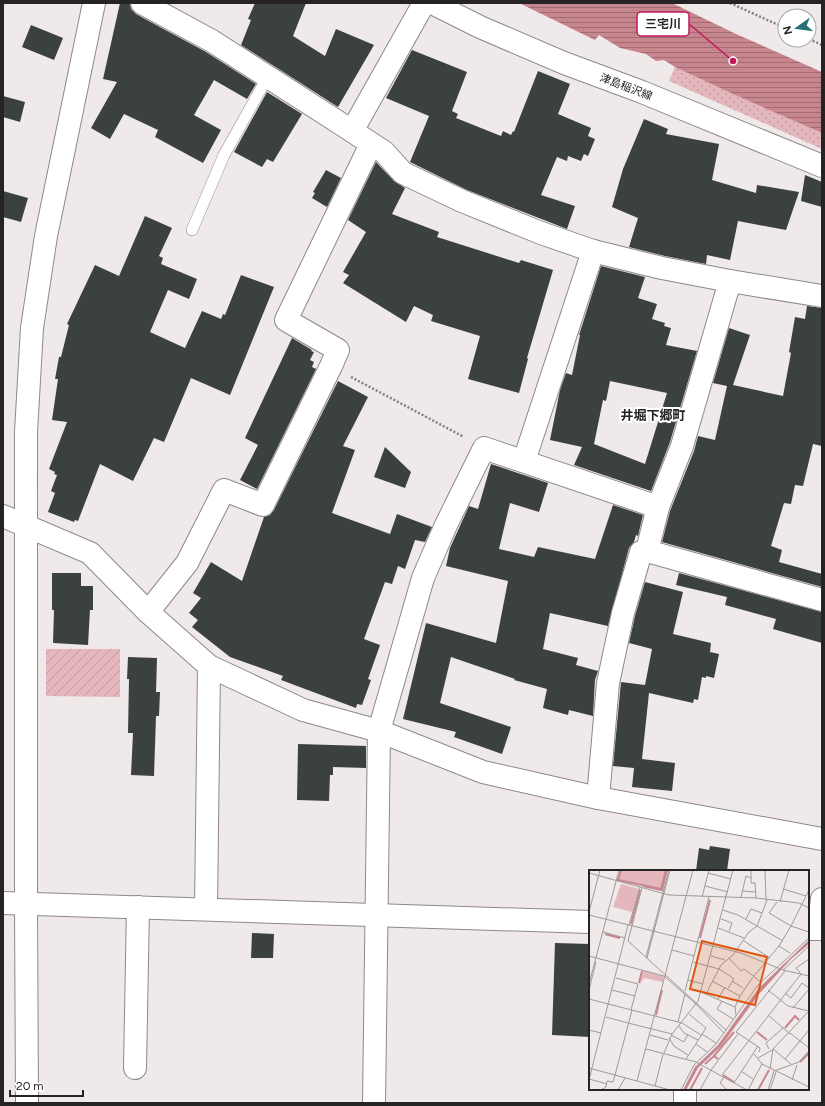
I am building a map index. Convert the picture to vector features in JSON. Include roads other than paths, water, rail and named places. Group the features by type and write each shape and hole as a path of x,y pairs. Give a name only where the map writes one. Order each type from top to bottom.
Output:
{"street":[{"path":"27,1103 26,432 32,328 46,236 94,3"},
{"path":"142,3 212,41 267,78 352,131 384,152 403,173 462,201 541,233 593,251 662,268 822,296"},
{"path":"352,131 424,3"},
{"name":"津島稲沢線","path":"432,3 480,27 564,63 642,92 822,166"},
{"path":"148,612 187,564 224,490 263,505 331,366 338,350 286,320 371,144"},
{"path":"524,461 593,251"},
{"path":"647,551 658,507 682,446 730,281"},
{"path":"374,1103 378,915 379,731 423,578 446,525 484,448 658,507"},
{"path":"3,516 90,553 148,612 209,666 303,710 379,731 483,772 598,798 822,839"},
{"path":"598,798 608,683 623,614 641,552 647,551 822,600"},
{"path":"206,909 209,666"},
{"path":"816,929 822,899"},
{"path":"3,903 589,922"},
{"path":"135,1068 138,907"},
{"path":"685,1090 685,1103"}],"lane":[{"path":"192,230 224,155 267,78"}],"place":[{"name":"三宅川","path":"733,61"}],"district":[{"name":"井堀下郷町","path":"653,415"}]}
